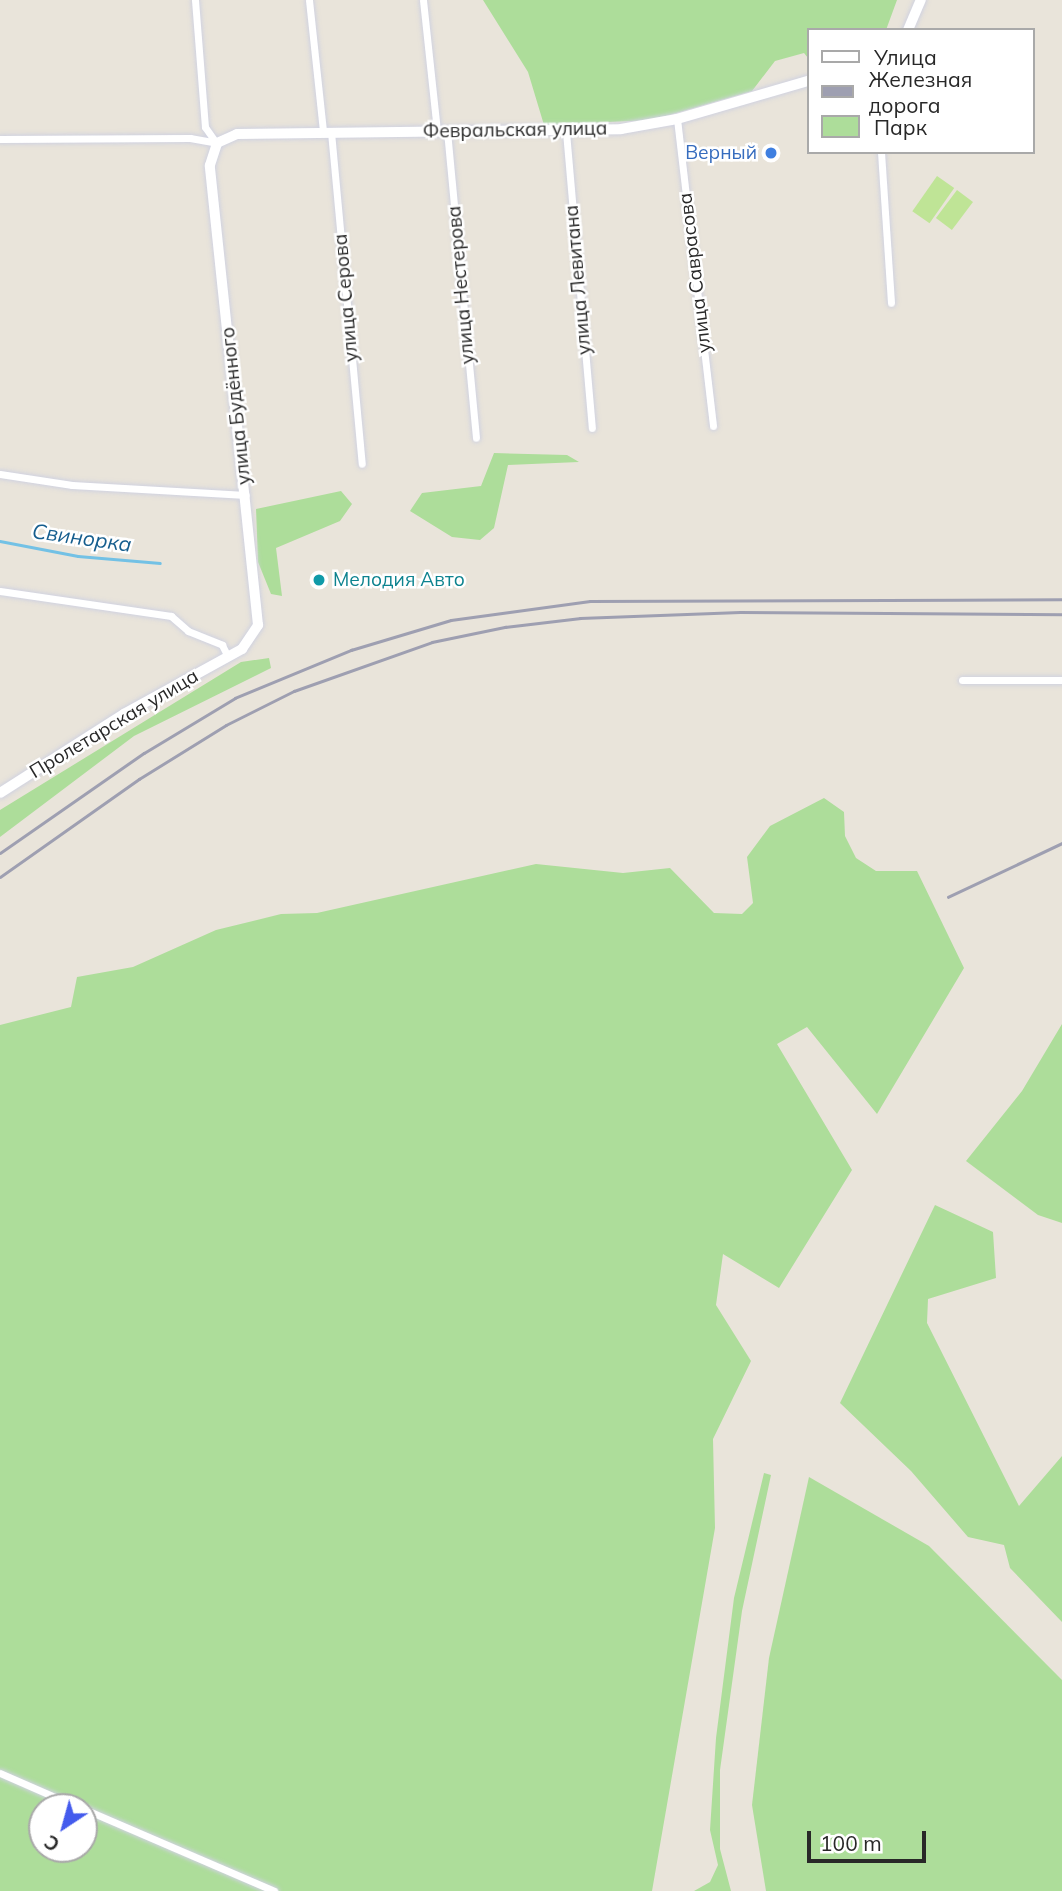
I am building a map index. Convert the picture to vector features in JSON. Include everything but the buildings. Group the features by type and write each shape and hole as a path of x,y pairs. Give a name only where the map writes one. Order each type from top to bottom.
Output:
{"main road":[{"path":"909,28 921,0"},
{"name":"Февральская улица","path":"217,143 237,134 566,132 677,119 806,82"},
{"name":"улица Будённого","path":"217,143 210,165 258,625 250,641 228,657"},
{"name":"Пролетарская улица","path":"0,793 124,714 228,657"}],"street":[{"path":"195,0 205,127 217,143"},
{"name":"улица Серова","path":"309,0 327,132 362,464"},
{"name":"улица Нестерова","path":"423,0 442,131 476,438"},
{"name":"улица Саврасова","path":"677,119 713,426"},
{"name":"улица Левитана","path":"566,132 592,428"},
{"path":"0,139 190,138 217,143"},
{"path":"881,154 891,303"},
{"path":"0,474 72,485 246,495"},
{"path":"0,591 171,616 188,631 222,645 228,657"},
{"path":"962,680 1062,680"},
{"path":"0,1773 46,1793"},
{"path":"98,1816 274,1891"}],"green space":[{"path":"483,0 897,0 887,28 806,28 806,56 804,53 775,61 752,91 652,120 544,125 528,72"},
{"path":"937,176 954,188 930,223 912,211"},
{"path":"957,190 973,202 952,230 936,218"},
{"path":"494,453 567,455 579,462 508,465 494,528 480,540 452,537 410,511 422,493 481,486"},
{"path":"341,491 352,504 340,521 276,548 282,596 271,594 258,562 256,509"},
{"path":"269,658 271,668 134,736 0,837 0,810 241,662"},
{"path":"824,798 844,812 845,836 856,858 876,871 917,871 964,968 877,1114 807,1027 777,1044 852,1170 779,1288 723,1254 716,1305 751,1361 713,1439 715,1528 652,1891 0,1891 0,1025 71,1007 77,977 133,967 216,930 281,914 317,913 536,864 623,873 670,868 714,913 742,914 753,903 747,857 770,826"},
{"path":"1062,1024 1062,1223 1038,1215 966,1161 1022,1091"},
{"path":"935,1205 993,1232 996,1278 928,1299 927,1323 1019,1506 1062,1456 1062,1622 1010,1568 1004,1545 968,1537 911,1471 840,1403"},
{"path":"764,1473 771,1475 742,1611 720,1770 720,1849 731,1891 694,1891 710,1882 718,1865 710,1830 716,1738 734,1598"},
{"path":"809,1477 929,1546 1062,1680 1062,1891 766,1891 752,1805 769,1658"}],"waterway":[{"name":"Свинорка","path":"0,541 78,556 160,563"}],"railway":[{"path":"0,853 144,753 235,698 351,650 451,620 590,601 1062,599"},
{"path":"0,877 139,779 226,725 294,691 432,642 505,627 580,618 740,612 1062,614"},
{"path":"948,897 1062,843"}],"place":[{"name":"Верный","path":"771,153"},
{"name":"Мелодия Авто","path":"319,580"}]}
